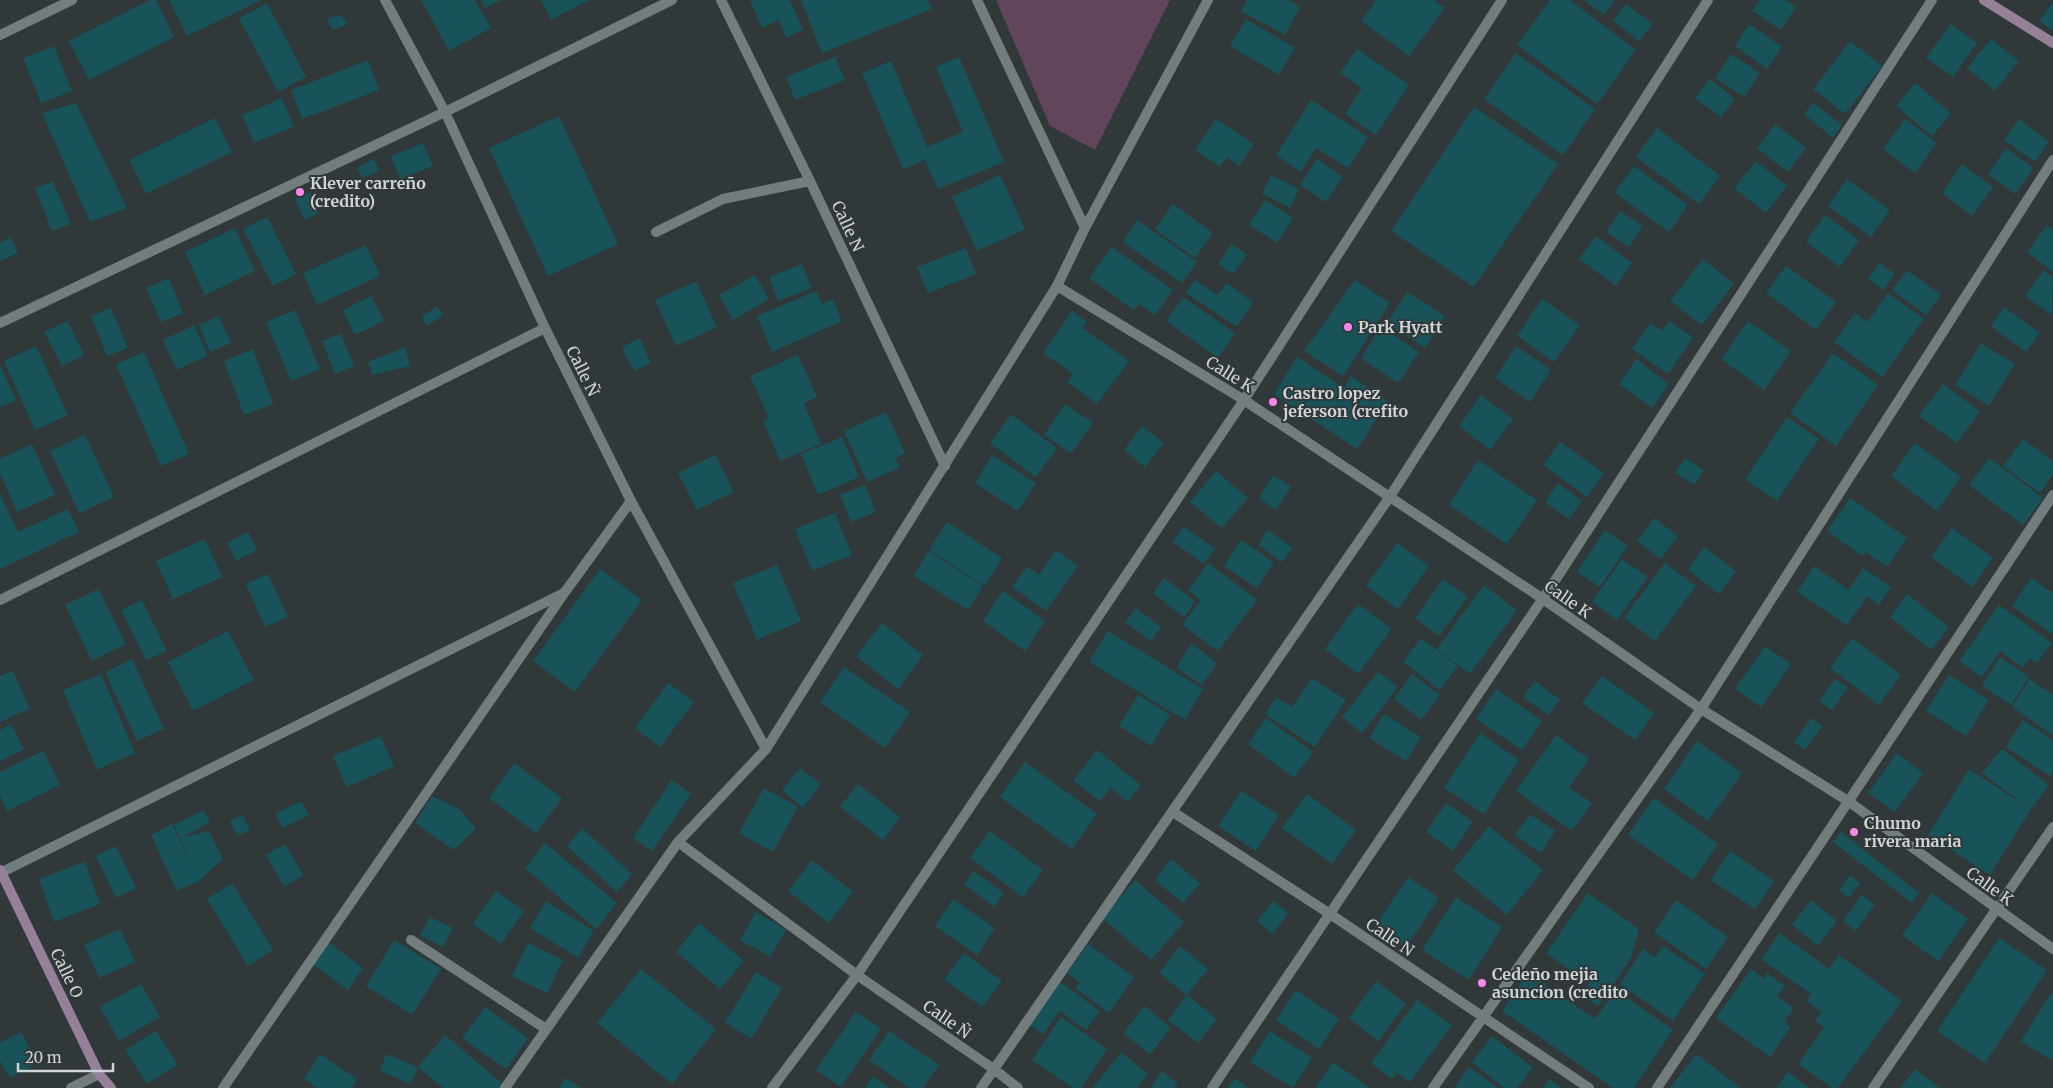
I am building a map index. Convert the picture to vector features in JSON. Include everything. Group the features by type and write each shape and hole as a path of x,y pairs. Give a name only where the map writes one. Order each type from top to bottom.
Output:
{"street":[{"path":"0,35 72,0"},
{"name":"Calle Ñ","path":"385,0 445,112 545,328 631,501 766,749"},
{"path":"0,323 445,112 672,0"},
{"name":"Calle N","path":"721,0 810,181 945,466"},
{"path":"977,0 1085,228"},
{"path":"504,1088 678,842 766,749 1057,286 1085,228 1208,0"},
{"path":"772,1088 857,975 1244,400 1502,0"},
{"path":"981,1088 1388,498 1708,0"},
{"path":"1212,1088 1543,599 1932,0"},
{"path":"1984,0 2053,43"},
{"path":"1433,1088 1701,709 2053,160"},
{"path":"656,232 722,199 810,181"},
{"name":"Calle K","path":"1057,286 1244,400 1388,498 1543,599 1701,709 1848,802 2053,950"},
{"path":"0,600 545,328"},
{"path":"1657,1088 2053,495"},
{"path":"223,1088 565,592 631,501"},
{"path":"0,872 565,592"},
{"name":"Calle N","path":"1173,812 1330,914 1589,1088"},
{"path":"1873,1088 2053,827"},
{"name":"Calle Ñ","path":"678,842 857,975 1018,1088"},
{"name":"Calle O","path":"0,872 99,1074 111,1088"},
{"path":"411,940 546,1029"},
{"path":"71,1088 99,1074"}],"shaded area":[{"path":"996,0 1170,0 1095,150 1050,126"}],"building":[{"path":"150,0 156,0 174,37 89,80 69,41"},
{"path":"169,0 262,0 187,36"},
{"path":"421,0 475,0 491,28 449,51"},
{"path":"481,0 501,0 485,8"},
{"path":"541,0 589,0 551,20"},
{"path":"750,0 790,0 803,30 786,38 779,20 762,28"},
{"path":"801,0 928,0 932,9 822,53"},
{"path":"1247,0 1288,0 1300,7 1285,35 1241,11"},
{"path":"1376,0 1434,0 1445,8 1409,56 1361,21"},
{"path":"1550,0 1570,0 1636,50 1597,104 1517,45"},
{"path":"1584,0 1615,0 1604,15"},
{"path":"1760,0 1785,0 1796,7 1781,30 1752,11"},
{"path":"2053,2 2053,30 2039,21"},
{"path":"267,3 306,77 278,92 239,18"},
{"path":"1626,4 1653,24 1639,41 1613,21"},
{"path":"341,15 348,24 333,30 327,19"},
{"path":"1246,19 1295,48 1279,75 1230,46"},
{"path":"1749,24 1782,47 1767,69 1735,46"},
{"path":"1951,24 1977,43 1953,77 1926,58"},
{"path":"1991,39 2019,61 1995,91 1967,68"},
{"path":"1850,41 1882,66 1845,114 1813,89"},
{"path":"54,46 72,91 41,103 23,58"},
{"path":"1357,49 1409,85 1376,135 1345,114 1362,88 1340,73"},
{"path":"1516,53 1595,109 1563,155 1484,99"},
{"path":"1731,54 1760,73 1744,97 1715,78"},
{"path":"835,57 845,80 795,100 786,77"},
{"path":"959,57 1004,162 938,189 925,160 903,169 862,73 891,61 927,147 963,132 936,67"},
{"path":"368,60 379,90 302,119 291,90"},
{"path":"1710,79 1735,99 1721,117 1695,98"},
{"path":"1915,83 1951,113 1932,136 1896,106"},
{"path":"282,98 294,127 254,143 242,115"},
{"path":"1311,100 1368,137 1348,168 1316,148 1301,172 1276,155"},
{"path":"76,103 127,208 90,222 42,113"},
{"path":"1813,103 1842,125 1833,138 1804,114"},
{"path":"1474,107 1558,164 1474,287 1391,231"},
{"path":"559,116 618,244 548,276 489,148"},
{"path":"215,118 232,152 146,194 129,160"},
{"path":"1216,119 1254,144 1239,166 1227,157 1220,167 1195,150"},
{"path":"1905,119 1937,143 1915,173 1883,149"},
{"path":"2019,119 2049,142 2035,162 2004,140"},
{"path":"1775,124 1806,148 1788,172 1757,148"},
{"path":"1657,128 1720,176 1699,204 1636,157"},
{"path":"423,143 433,166 400,179 391,156"},
{"path":"2006,148 2034,168 2015,194 1988,174"},
{"path":"374,159 379,170 363,178 357,168"},
{"path":"1317,159 1343,177 1326,202 1300,185"},
{"path":"1756,161 1787,186 1766,213 1734,188"},
{"path":"1962,164 1993,187 1972,216 1942,193"},
{"path":"1634,166 1688,205 1669,232 1615,193"},
{"path":"1000,175 1025,229 977,251 952,197"},
{"path":"1271,175 1299,189 1290,208 1262,194"},
{"path":"1847,179 1890,210 1871,237 1828,206"},
{"path":"53,181 71,224 52,231 35,188"},
{"path":"310,192 319,213 304,220 295,199"},
{"path":"1265,200 1293,218 1277,243 1249,225"},
{"path":"1173,204 1213,233 1195,258 1155,229"},
{"path":"1620,211 1643,226 1629,247 1606,232"},
{"path":"1825,215 1859,240 1840,267 1806,242"},
{"path":"267,217 296,274 273,286 243,229"},
{"path":"1137,220 1197,262 1182,283 1123,242"},
{"path":"2047,225 2053,230 2053,272 2027,252"},
{"path":"235,228 255,271 205,295 185,252"},
{"path":"1596,236 1632,263 1616,286 1579,259"},
{"path":"10,237 18,253 0,261 0,243"},
{"path":"1232,244 1247,255 1233,274 1218,264"},
{"path":"366,245 380,276 317,305 303,273"},
{"path":"1112,247 1173,290 1155,315 1139,304 1134,310 1089,278"},
{"path":"966,248 976,274 928,293 917,267"},
{"path":"1703,259 1734,284 1702,325 1670,301"},
{"path":"1879,263 1895,274 1883,290 1868,279"},
{"path":"802,264 812,288 778,301 769,277"},
{"path":"1786,266 1836,302 1816,330 1766,293"},
{"path":"1907,270 1941,295 1926,315 1892,290"},
{"path":"2044,270 2053,277 2052,315 2025,296"},
{"path":"755,275 769,299 733,320 719,295"},
{"path":"169,278 183,313 161,322 146,288"},
{"path":"1195,280 1218,295 1226,283 1253,302 1237,327 1186,293"},
{"name":"Park Hyatt","path":"1355,280 1390,303 1343,376 1304,351"},
{"path":"696,281 717,327 676,346 655,300"},
{"path":"816,291 822,304 833,299 842,321 772,352 757,316"},
{"path":"1407,292 1445,316 1425,348 1387,323"},
{"path":"1888,293 1924,319 1882,377 1834,342 1855,313 1867,322"},
{"path":"371,296 384,321 355,335 343,310"},
{"path":"1183,297 1235,333 1218,358 1166,321"},
{"path":"1542,299 1580,325 1554,362 1517,336"},
{"path":"437,306 443,315 427,326 422,317"},
{"path":"2004,307 2040,333 2026,352 1991,326"},
{"path":"111,308 128,348 107,356 91,316"},
{"path":"295,310 320,369 291,381 266,322"},
{"path":"1072,311 1087,322 1082,328 1098,339 1089,351 1099,339 1129,361 1097,404 1067,382 1073,374 1043,353"},
{"path":"219,316 231,343 210,352 199,325"},
{"path":"67,321 84,355 62,366 44,332"},
{"path":"1669,321 1693,337 1668,374 1632,349 1650,323 1662,331"},
{"path":"1748,321 1791,351 1764,390 1721,359"},
{"path":"194,325 208,356 177,370 163,340"},
{"path":"1381,327 1419,352 1398,383 1361,358"},
{"path":"341,334 354,366 335,374 322,341"},
{"path":"640,338 651,363 634,371 622,347"},
{"path":"1981,343 2015,364 1989,406 1955,385"},
{"path":"36,346 68,415 35,430 4,361"},
{"path":"1516,346 1551,370 1530,402 1495,378"},
{"path":"405,347 410,366 372,375 368,362"},
{"path":"253,349 273,404 244,415 224,361"},
{"path":"144,352 189,454 161,466 116,364"},
{"path":"1833,353 1878,385 1836,446 1790,413"},
{"path":"798,355 817,397 804,403 821,444 780,461 763,421 769,418 750,376"},
{"path":"1297,357 1344,388 1351,376 1388,401 1357,449 1274,394"},
{"path":"1636,359 1669,384 1652,408 1619,384"},
{"path":"0,365 16,400 0,407"},
{"path":"1943,384 1980,411 1957,443 1919,416"},
{"path":"1481,395 1513,419 1490,450 1459,426"},
{"path":"1065,404 1093,423 1071,453 1044,435"},
{"path":"886,412 905,453 895,458 900,467 867,482 844,431"},
{"path":"1011,414 1057,448 1036,477 990,443"},
{"path":"1787,417 1819,439 1777,501 1745,479"},
{"path":"1142,426 1164,443 1145,467 1124,450"},
{"path":"85,435 114,497 79,513 50,451"},
{"path":"842,437 859,477 818,495 801,454"},
{"path":"2023,439 2053,461 2053,474 2040,493 2003,466"},
{"path":"1560,442 1604,473 1587,497 1543,465"},
{"path":"1915,443 1961,477 1937,511 1891,476"},
{"path":"32,444 55,495 17,512 0,473 0,459"},
{"path":"715,455 734,492 697,510 678,473"},
{"path":"992,455 1036,483 1018,511 975,483"},
{"path":"1685,458 1704,470 1695,485 1675,473"},
{"path":"1989,458 2043,498 2023,525 1969,485"},
{"path":"1478,460 1537,500 1507,544 1449,505"},
{"path":"1216,471 1248,498 1222,528 1190,502"},
{"path":"1273,475 1291,487 1276,510 1259,498"},
{"path":"1558,483 1582,501 1569,519 1545,502"},
{"path":"865,485 876,512 851,522 840,495"},
{"path":"0,494 18,532 68,509 79,532 0,569"},
{"path":"1850,498 1907,538 1887,567 1866,552 1862,556 1827,531"},
{"path":"835,513 852,555 812,571 795,529"},
{"path":"1654,518 1678,536 1661,559 1637,541"},
{"path":"947,522 1002,558 985,586 929,550"},
{"path":"1183,526 1215,549 1204,564 1173,542"},
{"path":"1952,528 1993,558 1972,587 1931,557"},
{"path":"1268,530 1293,548 1282,562 1258,545"},
{"path":"1605,530 1628,546 1600,587 1577,572"},
{"path":"248,532 257,550 236,561 227,543"},
{"path":"205,539 222,577 173,599 156,561"},
{"path":"1241,540 1274,562 1257,588 1224,566"},
{"path":"1397,543 1429,566 1398,609 1366,586"},
{"path":"1704,547 1736,571 1719,594 1688,570"},
{"path":"1056,550 1078,566 1046,611 1012,587 1027,566 1039,575"},
{"path":"928,551 983,586 968,610 914,576"},
{"path":"1622,559 1648,577 1617,620 1592,602"},
{"path":"1208,563 1257,600 1218,651 1182,625 1201,600 1188,590"},
{"path":"1665,563 1696,586 1655,641 1624,618"},
{"path":"777,565 801,621 757,640 733,583"},
{"path":"1814,566 1849,590 1863,568 1891,587 1879,605 1867,596 1847,625 1797,592"},
{"path":"600,569 642,600 575,692 533,661"},
{"path":"268,574 288,617 265,627 246,584"},
{"path":"1164,578 1195,601 1184,617 1153,593"},
{"path":"2031,578 2053,593 2053,634 2012,606"},
{"path":"1443,579 1468,597 1439,636 1415,618"},
{"path":"1484,585 1517,610 1470,674 1437,649"},
{"path":"98,589 126,644 92,661 65,605"},
{"path":"1003,591 1045,621 1025,651 983,621"},
{"path":"1907,594 1949,627 1931,650 1890,617"},
{"path":"142,600 167,651 146,660 121,610"},
{"path":"1358,604 1392,629 1358,674 1325,649"},
{"path":"1999,605 2052,643 2037,663 2030,658 2023,668 2000,651 1982,677 1959,661"},
{"path":"1136,608 1161,627 1151,641 1125,622"},
{"path":"882,623 923,655 898,689 856,656"},
{"path":"228,631 254,680 193,711 168,662"},
{"path":"1108,631 1203,689 1185,720 1089,662"},
{"path":"1421,638 1458,666 1440,690 1403,662"},
{"path":"1852,638 1901,675 1879,705 1830,668"},
{"path":"1192,644 1217,663 1202,685 1176,667"},
{"path":"1765,646 1791,664 1761,707 1735,689"},
{"path":"2000,657 2029,677 2011,705 1982,686"},
{"path":"132,659 164,729 137,741 105,672"},
{"path":"844,667 910,712 885,748 820,702"},
{"path":"13,671 30,709 0,722 0,676"},
{"path":"1378,672 1398,687 1362,733 1342,717"},
{"path":"101,674 135,753 97,770 63,690"},
{"path":"1412,674 1440,695 1421,720 1394,699"},
{"path":"1949,675 1989,700 1966,736 1926,711"},
{"path":"1602,676 1654,713 1635,740 1582,703"},
{"path":"1312,678 1346,700 1315,747 1265,714 1276,697 1292,707"},
{"path":"1835,679 1848,688 1832,710 1819,701"},
{"path":"2030,679 2053,695 2053,735 2012,707"},
{"path":"1535,681 1560,700 1548,715 1523,697"},
{"path":"668,683 694,702 660,747 635,728"},
{"path":"1496,689 1542,721 1522,750 1476,719"},
{"path":"1138,695 1170,715 1151,746 1119,726"},
{"path":"1384,714 1421,737 1406,761 1369,738"},
{"path":"1266,718 1313,752 1294,778 1248,744"},
{"path":"1811,718 1823,726 1805,750 1794,742"},
{"path":"2023,720 2053,740 2053,771 2050,776 2006,747"},
{"path":"11,724 24,749 0,761 0,730"},
{"path":"1480,733 1519,760 1484,814 1444,788"},
{"path":"1556,735 1589,759 1569,787 1592,803 1572,831 1516,791"},
{"path":"381,736 394,767 346,787 333,756"},
{"path":"1697,741 1742,773 1708,821 1664,789"},
{"path":"2002,749 2049,785 2031,809 1990,875 1928,835 1969,769 2026,806 1982,773"},
{"path":"1097,750 1141,785 1128,802 1110,788 1100,801 1073,781"},
{"path":"43,751 60,785 7,811 0,796 0,772"},
{"path":"1897,753 1923,773 1895,812 1868,793"},
{"path":"1025,762 1097,814 1072,849 1000,797"},
{"path":"514,763 562,798 536,833 489,798"},
{"path":"800,768 821,784 803,808 782,790"},
{"path":"672,780 691,794 652,851 633,838"},
{"path":"858,784 900,817 883,840 840,807"},
{"path":"764,788 798,807 773,852 739,833"},
{"path":"1241,791 1279,815 1256,851 1218,826"},
{"path":"1307,794 1356,830 1332,864 1282,828"},
{"path":"432,796 459,809 476,828 454,850 415,823"},
{"path":"1654,798 1718,844 1693,880 1628,835"},
{"path":"301,801 309,815 283,828 275,814"},
{"path":"1446,803 1473,822 1453,851 1426,832"},
{"path":"203,810 210,822 181,838 209,831 223,859 199,881 177,891 151,835 172,824 193,867 174,825"},
{"path":"1530,814 1555,831 1541,853 1515,835"},
{"path":"243,815 250,830 237,836 230,821"},
{"path":"1489,826 1543,870 1507,915 1453,870"},
{"path":"582,828 632,874 617,892 567,846"},
{"path":"990,831 1043,870 1023,897 970,858"},
{"path":"1841,832 1919,893 1912,903 1833,842"},
{"path":"545,843 617,903 596,929 525,868"},
{"path":"285,844 303,875 284,887 266,855"},
{"path":"116,846 136,888 116,898 96,856"},
{"path":"1730,851 1774,881 1755,909 1711,880"},
{"path":"1171,859 1200,883 1183,903 1155,880"},
{"path":"812,860 853,892 829,923 788,891"},
{"path":"85,862 100,904 54,922 39,879"},
{"path":"974,871 1004,893 994,907 964,884"},
{"path":"1850,875 1860,883 1849,898 1839,890"},
{"path":"1408,877 1439,898 1406,947 1375,926"},
{"path":"1135,880 1184,922 1151,960 1102,918"},
{"path":"232,883 273,950 248,966 207,899"},
{"path":"496,891 524,911 501,944 473,924"},
{"path":"1588,893 1639,929 1631,958 1598,1006 1581,994 1589,983 1546,953"},
{"path":"1932,893 1968,919 1938,961 1902,935"},
{"path":"1862,895 1875,904 1856,931 1843,921"},
{"path":"1456,897 1502,927 1469,980 1422,950"},
{"path":"953,899 995,928 977,955 935,926"},
{"path":"1676,900 1728,937 1706,969 1654,932"},
{"path":"1811,900 1837,921 1818,946 1792,925"},
{"path":"546,901 594,931 578,958 530,928"},
{"path":"1273,901 1288,913 1273,934 1257,921"},
{"path":"756,912 786,930 770,957 740,940"},
{"path":"430,917 453,928 443,947 420,935"},
{"path":"699,923 744,961 720,989 676,952"},
{"path":"120,929 135,962 99,978 84,945"},
{"path":"1780,933 1829,969 1839,955 1902,1001 1838,1088 1832,1088 1798,1064 1824,1028 1815,1021 1821,1012 1806,1001 1811,994 1761,959"},
{"path":"1999,938 2047,970 1985,1063 1937,1031"},
{"path":"394,940 441,969 412,1015 366,986"},
{"path":"328,942 363,968 348,990 312,964"},
{"path":"528,943 563,960 547,993 512,976"},
{"path":"1088,944 1134,977 1109,1013 1075,988 1080,982 1067,973"},
{"path":"1180,946 1208,969 1187,995 1159,973"},
{"path":"1663,946 1705,974 1673,1021 1620,984 1643,949 1655,957"},
{"path":"964,953 1002,981 982,1007 944,979"},
{"path":"641,969 716,1029 672,1084 597,1023"},
{"path":"1751,969 1764,979 1767,973 1785,986 1777,996 1794,1008 1785,1021 1790,1028 1770,1057 1716,1018"},
{"path":"756,972 782,988 751,1039 725,1022"},
{"path":"1528,973 1595,1019 1616,990 1673,1030 1634,1088 1613,1088 1502,1011"},
{"path":"1059,981 1100,1011 1086,1030 1060,1011 1043,1034 1028,1024"},
{"path":"1376,981 1406,1004 1378,1041 1349,1018"},
{"path":"141,984 160,1017 119,1041 100,1007"},
{"path":"1296,990 1339,1019 1319,1049 1276,1020"},
{"path":"2051,993 2053,994 2053,1057 2051,1060 2021,1041"},
{"path":"1187,995 1217,1019 1198,1043 1168,1020"},
{"path":"1417,1000 1452,1025 1410,1082 1397,1073 1392,1079 1371,1063"},
{"path":"1145,1006 1171,1028 1150,1054 1123,1033"},
{"path":"485,1007 528,1038 506,1069 462,1038"},
{"path":"856,1012 881,1029 841,1087 816,1070"},
{"path":"1061,1017 1107,1049 1081,1088 1073,1088 1032,1060"},
{"path":"156,1031 178,1065 147,1084 125,1050"},
{"path":"889,1031 939,1065 923,1088 910,1088 869,1060"},
{"path":"1270,1031 1312,1058 1293,1088 1250,1062"},
{"path":"21,1032 37,1063 10,1078 0,1061 0,1043"},
{"path":"445,1035 503,1084 500,1088 443,1088 418,1067"},
{"path":"1492,1036 1533,1068 1517,1088 1504,1088 1472,1062"},
{"path":"1121,1052 1148,1074 1138,1088 1093,1088"},
{"path":"320,1054 357,1079 352,1088 318,1088 304,1079"},
{"path":"386,1054 418,1067 411,1084 380,1071"},
{"path":"1696,1054 1741,1088 1670,1088"},
{"path":"1333,1062 1370,1088 1315,1088"},
{"path":"1469,1067 1498,1088 1454,1088"},
{"path":"1915,1069 1940,1088 1900,1088"},
{"path":"1162,1071 1178,1084 1175,1088 1150,1088"},
{"path":"1788,1072 1809,1088 1776,1088"},
{"path":"873,1076 889,1088 865,1088"},
{"path":"565,1078 582,1088 559,1088"},
{"path":"1235,1078 1248,1088 1228,1088"},
{"path":"1549,1079 1561,1088 1543,1088"}],"place":[{"name":"Klever carreño (credito)","path":"300,192"},
{"name":"Park Hyatt","path":"1348,327"},
{"name":"Castro lopez jeferson (crefito","path":"1273,402"},
{"name":"Chumo rivera maria","path":"1854,832"},
{"name":"Cedeño mejia asuncion (credito","path":"1482,983"}]}
